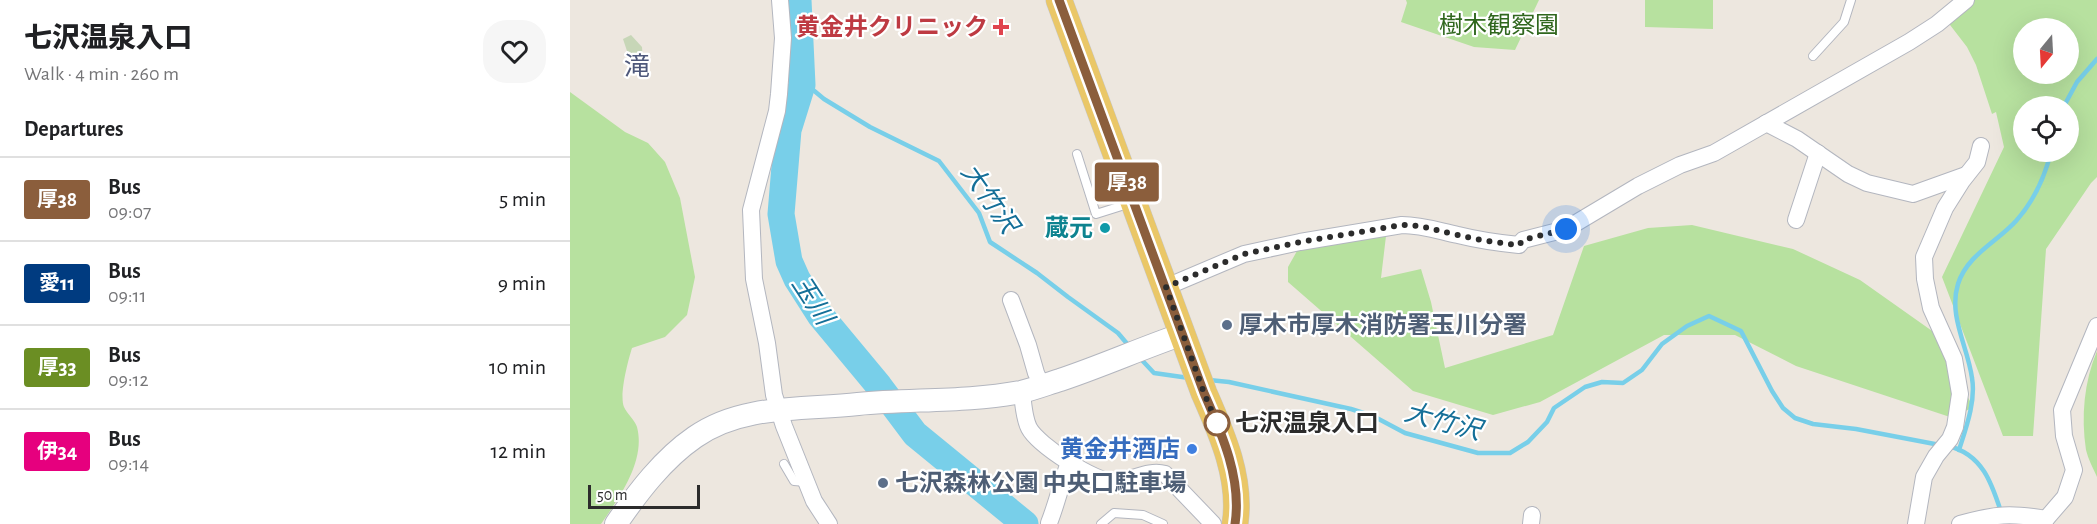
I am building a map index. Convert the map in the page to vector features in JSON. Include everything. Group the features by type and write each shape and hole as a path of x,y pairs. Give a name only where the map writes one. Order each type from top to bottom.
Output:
{"main road":[{"path":"1059,0 1220,431 1230,461 1236,498 1235,524"}],"street":[{"path":"780,0 783,38 777,111 751,210 754,279 767,343 774,395 814,501 829,524"},
{"path":"1166,287 1244,254 1402,225 1417,225 1460,236 1519,245 1523,240 1566,229 1638,186 1680,165 1714,153 1909,42 1937,24 1966,0"},
{"path":"1766,123 1797,139 1848,174 1868,183 1913,194 1966,175"},
{"path":"1916,524 1924,477 1936,456 1950,439 1955,427 1960,394 1954,359 1931,308 1925,279 1924,257 1946,208 1966,175 1977,162 1981,146"},
{"path":"1796,220 1818,153"},
{"path":"1011,300 1036,373 1032,389 1023,404 1029,428 1059,457 1094,477 1113,483 1157,472 1165,474 1213,524"},
{"path":"1960,524 1988,516 2015,514 2047,522 2065,497 2074,470 2064,436 2061,410 2097,326"},
{"path":"616,524 644,485 676,452 695,436 714,425 741,416 780,410 976,398 1032,389 1183,334"},
{"path":"1049,523 1059,487 1069,463"}],"lane":[{"path":"1813,56 1844,22 1851,0"},
{"path":"1077,154 1096,214 1135,202"},
{"path":"784,464 794,481 806,482"},
{"path":"1101,524 1114,513 1143,515 1163,524"}],"green space":[{"name":"樹木観察園","path":"1406,0 1539,0 1515,50 1474,47 1401,22"},
{"path":"1645,0 1713,0 1713,29 1645,27"},
{"path":"1969,0 2097,0 2097,177 2046,249 2033,436 2003,436 1942,277 2004,147 1996,112 1992,114 1976,65 1967,47 1947,21"},
{"path":"631,35 642,47 643,62 637,66 629,57 623,39"},
{"path":"570,92 625,132 648,143 665,162 680,198 695,277 687,315 665,337 632,348 625,378 623,402 625,410 637,427 638,453 623,491 601,524 570,524"},
{"path":"1692,225 1793,249 1860,280 1935,333 1973,407 1953,418 1796,366 1735,335 1664,335 1540,402 1493,415 1413,391 1288,282 1288,267 1297,251 1386,236 1381,278 1421,269 1431,302 1445,368 1553,335 1584,246 1648,228"},
{"path":"2097,351 2097,477 2086,450 2084,425 2086,387"}],"waterway":[{"name":"玉川","path":"798,0 802,85 788,130 781,214 789,261 797,279 820,315 879,386 915,434 1025,524"},
{"path":"2069,96 2077,82 2097,59"},
{"name":"大竹沢","path":"802,85 812,89 870,127 939,161 979,213 990,242 1037,273 1118,333 1129,346"},
{"path":"1959,450 1970,414 1973,387 1955,308 1958,284 1962,274 1975,257 2008,229 2028,206 2048,162"},
{"name":"大竹沢","path":"1209,380 1229,382 1351,409 1373,416 1405,433 1478,453 1510,453 1528,442 1547,422 1554,408 1585,387 1602,382 1623,383 1642,370 1662,344 1687,326 1709,316 1741,331 1772,391 1783,408 1795,418 1813,424 1856,429 1940,445"},
{"name":"大竹沢","path":"1139,357 1154,373 1189,378"},
{"name":"大竹沢","path":"1948,446 1972,457 1980,466 1987,476 2005,524"}],"bus line":[{"name":"厚38","path":"1059,0 1220,431 1235,485 1237,513 1235,524"}],"place":[{"name":"黄金井クリニック","path":"1001,27"},
{"name":"蔵元","path":"1105,228"},
{"name":"厚木市厚木消防署玉川分署","path":"1227,325"},
{"name":"七沢温泉入口","path":"1217,423"},
{"name":"黄金井酒店","path":"1192,449"},
{"name":"七沢森林公園 中央口駐車場","path":"883,483"}],"district":[{"name":"滝","path":"637,66"}],"route":[{"path":"1217,423 1220,431 1204,393 1166,287 1244,254 1402,225 1417,225 1460,236 1519,245 1523,240 1566,229"}]}
